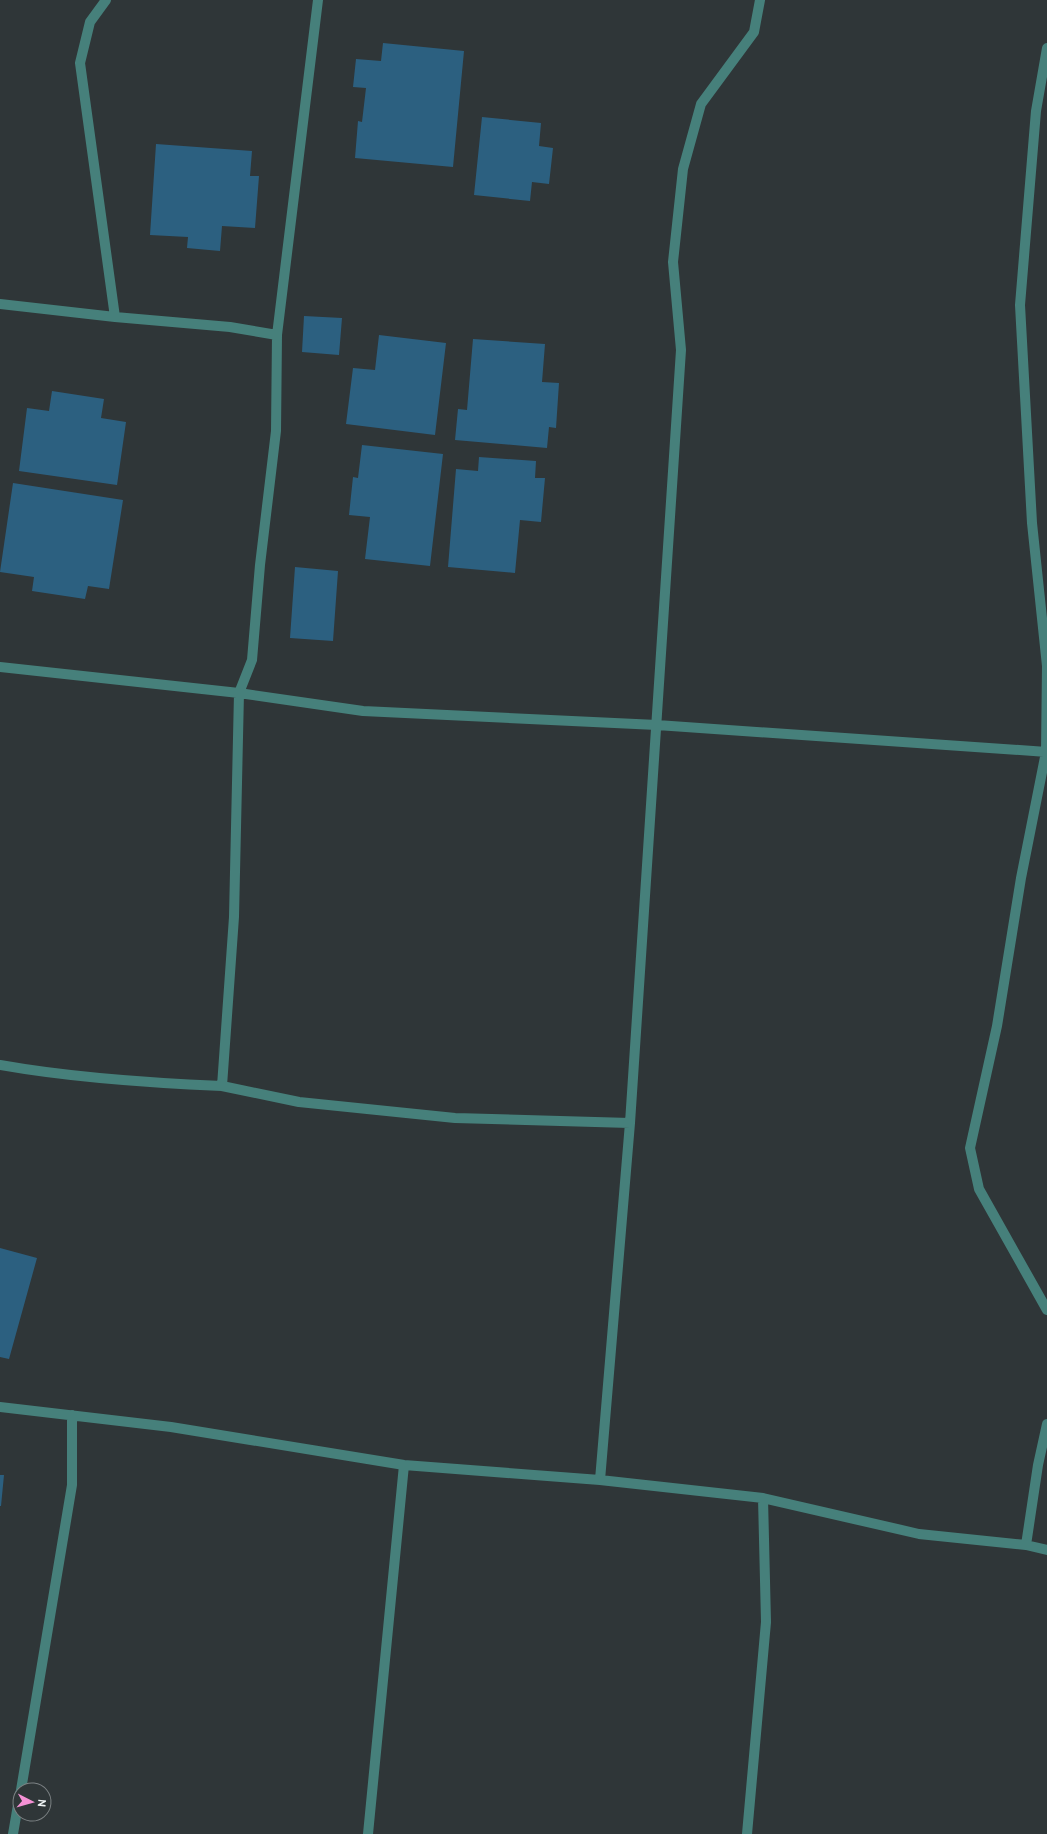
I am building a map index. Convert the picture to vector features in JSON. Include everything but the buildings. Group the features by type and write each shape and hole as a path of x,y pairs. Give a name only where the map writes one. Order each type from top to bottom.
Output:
{"street":[{"path":"106,0 90,22 80,63 115,317"},
{"path":"222,1086 234,917 239,693 252,660 260,565 276,431 277,336 318,0"},
{"path":"600,1480 630,1123 681,350 673,262 683,169 701,104 754,32 760,0"},
{"path":"1047,48 1036,111 1020,305 1032,523 1047,666 1046,752 1021,878 996,1026 970,1148 979,1189 1047,1310"},
{"path":"0,304 115,317 230,327 277,336"},
{"path":"0,667 239,693 363,711 657,725 1046,752"},
{"path":"0,1065 32,1071 169,1084 222,1086 299,1102 455,1118 630,1123"},
{"path":"0,1407 171,1427 404,1465 600,1480 763,1498 919,1534 1026,1546 1047,1550"},
{"path":"22,1782 72,1485 72,1415"},
{"path":"1026,1546 1038,1465 1047,1424"},
{"path":"368,1834 390,1626 404,1465"},
{"path":"747,1834 766,1622 763,1498"},
{"path":"13,1834 15,1822"}]}
